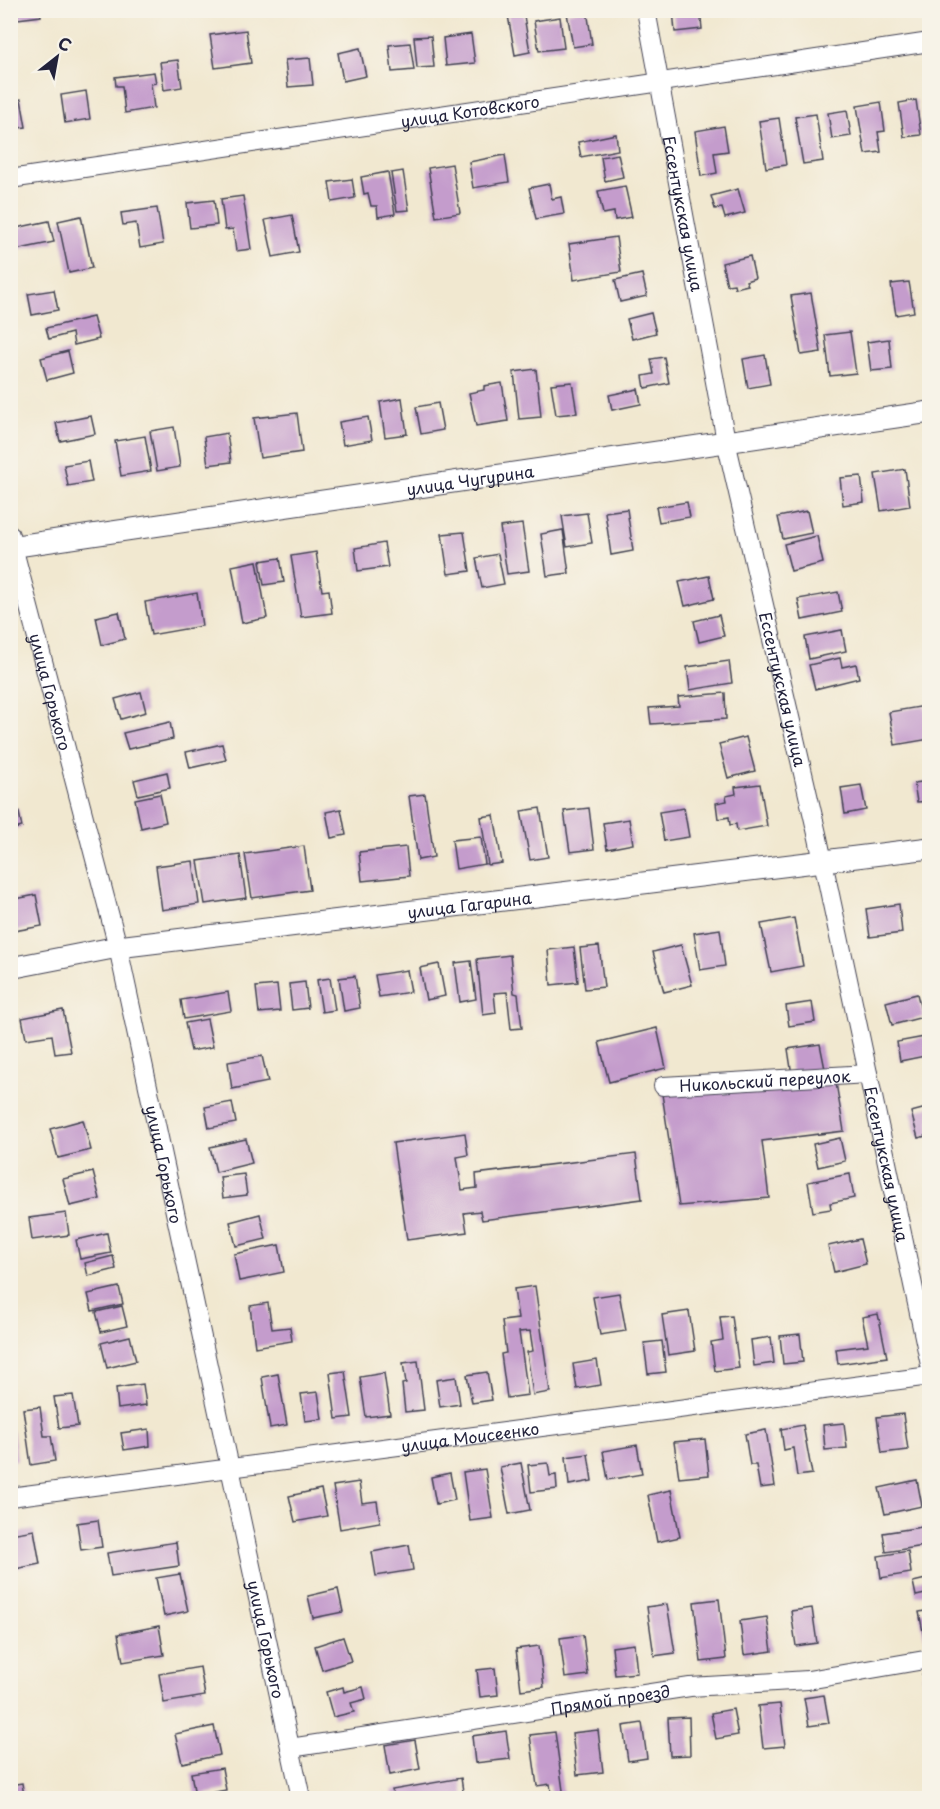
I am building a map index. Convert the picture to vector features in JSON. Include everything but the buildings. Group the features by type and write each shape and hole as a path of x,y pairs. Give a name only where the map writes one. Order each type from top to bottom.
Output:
{"street":[{"name":"Ессентукская улица","path":"646,10 726,441 823,862 930,1365"},
{"name":"улица Котовского","path":"10,179 930,42"},
{"name":"улица Чугурина","path":"11,543 930,412"},
{"name":"улица Горького","path":"11,543 118,947 301,1798"},
{"name":"улица Гагарина","path":"10,968 118,947 930,848"},
{"name":"Никольский переулок","path":"663,1086 868,1074"},
{"name":"улица Моисеенко","path":"10,1497 930,1376"},
{"name":"Прямой проезд","path":"290,1748 690,1687 808,1680 930,1659"}]}
